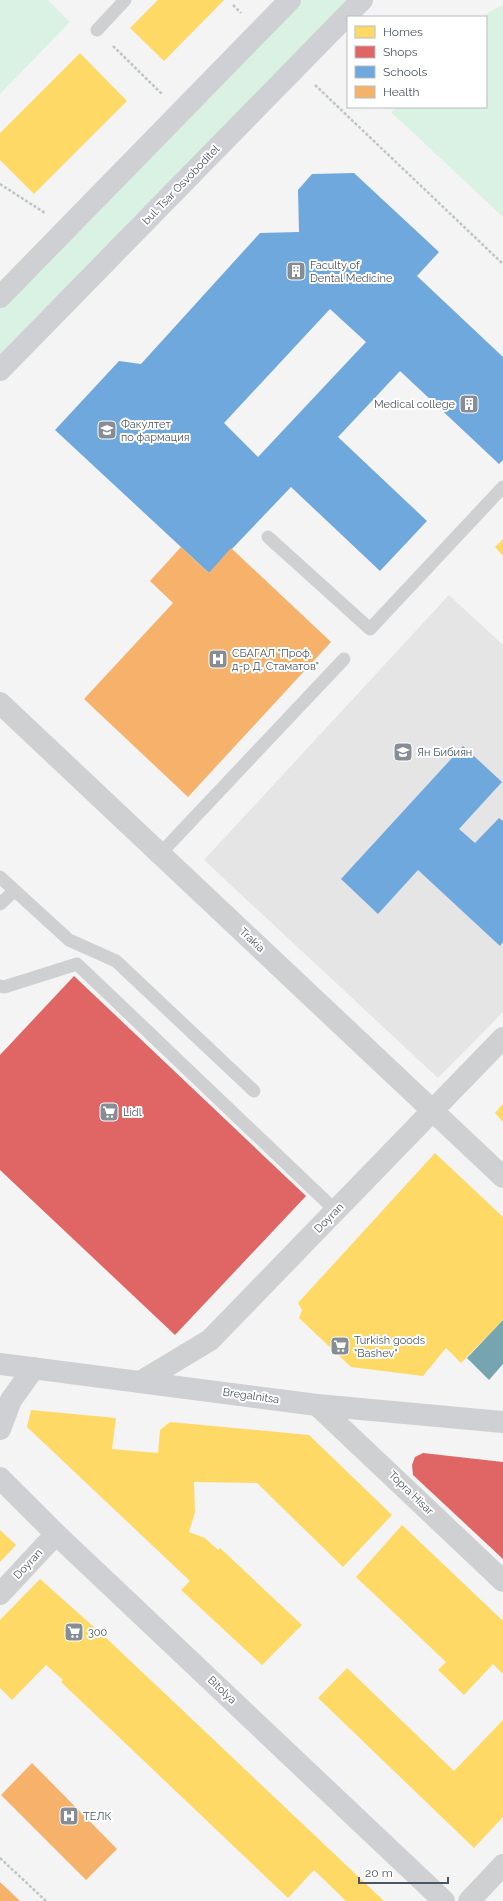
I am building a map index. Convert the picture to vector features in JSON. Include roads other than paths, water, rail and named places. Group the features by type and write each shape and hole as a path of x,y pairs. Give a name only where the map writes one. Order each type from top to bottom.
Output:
{"street":[{"path":"0,297 290,0"},
{"name":"bul. Tsar Osvoboditel","path":"0,370 362,0"},
{"name":"Trakia","path":"0,703 503,1177"},
{"name":"Doyran","path":"142,1381 210,1340 336,1212 432,1109 503,1038"},
{"name":"Bregalnitsa","path":"0,1364 142,1381 317,1405 503,1422"},
{"path":"0,1429 11,1400 34,1368"},
{"name":"Topra Hisar","path":"317,1405 503,1581"},
{"name":"Bitolya","path":"0,1478 56,1534 444,1901"},
{"name":"Doyran","path":"0,1594 56,1534"},
{"path":"469,1901 503,1865"}],"lane":[{"path":"97,30 124,0"},
{"path":"268,537 370,629 503,487"},
{"path":"160,854 344,659"},
{"path":"0,877 69,940 116,961 254,1091"},
{"path":"0,904 14,891"},
{"path":"0,986 4,987 32,980 77,964 336,1212"}],"place":[{"name":"Faculty of Dental Medicine","path":"296,271"},
{"name":"Medical college","path":"469,404"},
{"name":"Факултет по фармация","path":"107,430"},
{"name":"СБАГАЛ \"Проф. д-р Д. Стаматов\"","path":"218,659"},
{"name":"Ян Бибиян","path":"403,752"},
{"name":"Lidl","path":"109,1112"},
{"name":"Turkish goods \"Bashev\"","path":"340,1346"},
{"name":"300","path":"74,1632"},
{"name":"ТЕЛК","path":"69,1816"}]}
